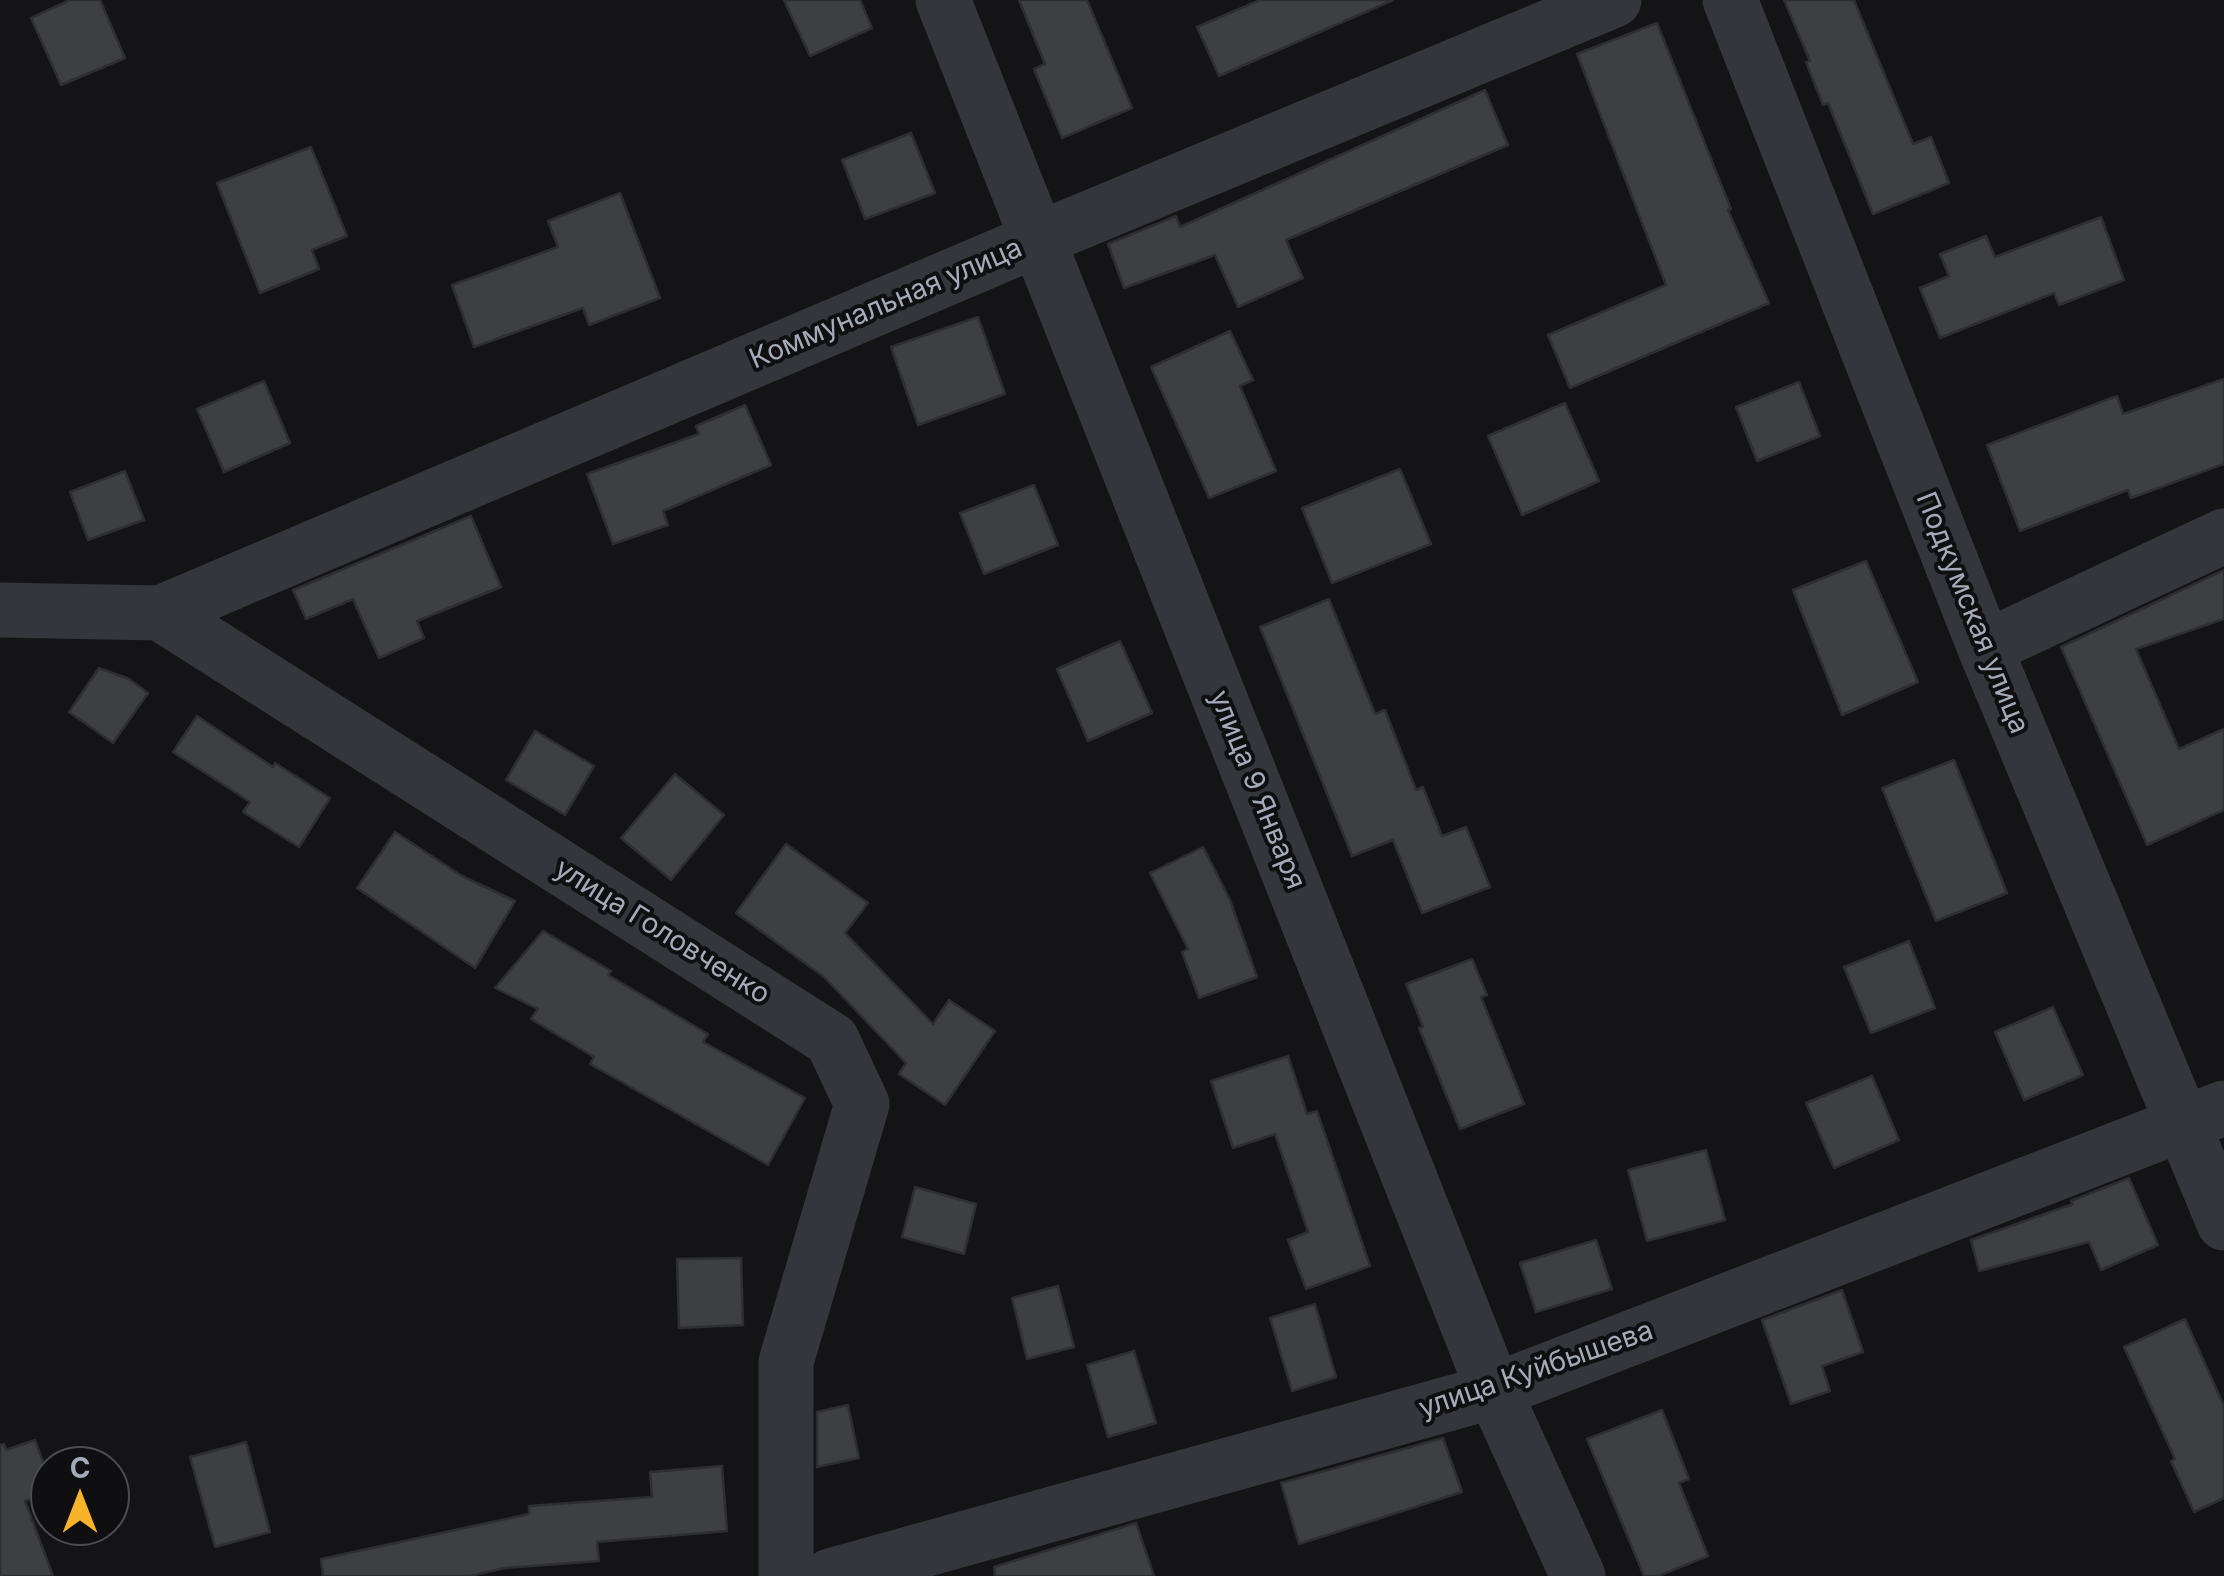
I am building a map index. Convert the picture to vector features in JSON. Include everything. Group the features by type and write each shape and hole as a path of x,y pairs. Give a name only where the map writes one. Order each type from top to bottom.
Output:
{"street":[{"name":"улица 9 Января","path":"943,0 1494,1391 1578,1576"},
{"name":"Коммунальная улица","path":"160,613 1614,0"},
{"name":"Подкумская улица","path":"1730,0 1985,648 2203,1116 2224,1222"},
{"path":"1985,648 2224,536"},
{"path":"0,610 160,613"},
{"name":"улица Головченко","path":"160,613 832,1040 862,1104 786,1362 786,1576"},
{"name":"улица Куйбышева","path":"830,1576 1494,1391 2203,1116"}],"building":[{"path":"70,0 100,0 125,58 61,85 31,18"},
{"path":"784,0 860,0 872,28 810,56"},
{"path":"1019,0 1087,0 1132,108 1062,138 1034,69 1045,64"},
{"path":"1260,0 1393,0 1219,76 1197,27"},
{"path":"1784,0 1854,0 1913,144 1931,137 1949,183 1873,214 1828,103 1823,105 1806,62 1810,61"},
{"path":"1657,23 1731,209 1728,210 1769,303 1570,388 1548,335 1666,285 1577,54"},
{"path":"1485,90 1508,145 1286,240 1303,278 1238,307 1215,255 1124,288 1108,244 1176,216 1180,227"},
{"path":"911,133 935,193 865,219 842,160"},
{"path":"311,147 347,236 312,250 319,269 260,293 217,183"},
{"path":"620,193 660,298 589,325 583,308 474,347 452,285 558,247 548,221"},
{"path":"2101,217 2124,280 2059,305 2054,293 1940,338 1920,288 1949,276 1940,254 1986,236 1995,257"},
{"path":"978,317 1005,394 918,425 891,347"},
{"path":"1230,331 1253,380 1240,386 1276,471 1209,498 1151,367"},
{"path":"2224,379 2224,464 2131,498 2128,490 2020,531 1987,445 2117,396 2123,414"},
{"path":"264,381 290,443 224,472 197,409"},
{"path":"1799,382 1820,436 1757,461 1736,407"},
{"path":"1565,403 1599,481 1522,515 1488,436"},
{"path":"745,405 771,465 663,511 668,525 613,544 587,474 699,434 696,426"},
{"path":"1400,469 1431,544 1332,583 1302,508"},
{"path":"125,471 144,520 88,540 70,492"},
{"path":"1034,485 1058,545 984,574 960,513"},
{"path":"471,516 501,587 417,621 424,638 379,658 353,599 306,619 293,590"},
{"path":"1866,561 1918,682 1842,715 1793,590"},
{"path":"2224,570 2224,619 2136,649 2179,749 2224,729 2224,810 2147,845 2061,647"},
{"path":"1329,599 1375,714 1385,710 1416,790 1423,787 1442,836 1466,827 1490,887 1422,913 1393,840 1352,856 1260,627"},
{"path":"1120,641 1152,713 1088,741 1057,669"},
{"path":"99,668 129,679 148,693 113,743 69,712"},
{"path":"197,716 273,767 275,763 330,798 299,847 243,812 250,802 173,752"},
{"path":"535,731 594,766 565,815 506,780"},
{"path":"1954,760 2007,893 1936,921 1882,788"},
{"path":"675,774 724,815 671,880 621,838"},
{"path":"395,832 462,876 515,901 475,968 357,888"},
{"path":"786,844 868,903 845,933 933,1024 949,1000 995,1031 945,1105 899,1074 906,1063 824,977 736,913"},
{"path":"1203,847 1230,900 1257,977 1199,998 1182,952 1188,949 1150,873"},
{"path":"543,931 708,1034 703,1042 805,1098 768,1165 590,1064 594,1057 531,1019 538,1009 495,988"},
{"path":"1909,941 1935,1008 1871,1033 1844,967"},
{"path":"1472,959 1487,995 1481,997 1524,1104 1460,1129 1419,1028 1423,1027 1406,984"},
{"path":"2053,1007 2083,1075 2024,1100 1995,1032"},
{"path":"1288,1056 1307,1114 1317,1111 1370,1266 1306,1289 1288,1240 1308,1232 1275,1134 1233,1148 1211,1081"},
{"path":"1872,1076 1899,1140 1834,1168 1806,1103"},
{"path":"1706,1150 1725,1220 1647,1241 1628,1170"},
{"path":"2129,1178 2158,1245 2101,1270 2089,1242 1979,1271 1971,1240 2073,1204 2071,1201"},
{"path":"915,1187 976,1204 964,1254 902,1237"},
{"path":"1596,1240 1612,1289 1536,1312 1520,1263"},
{"path":"741,1258 743,1325 679,1328 677,1259"},
{"path":"1058,1286 1074,1347 1027,1359 1012,1298"},
{"path":"1842,1290 1863,1352 1822,1366 1830,1391 1791,1404 1762,1320"},
{"path":"1315,1304 1336,1377 1292,1391 1270,1318"},
{"path":"2185,1319 2224,1406 2224,1498 2194,1512 2171,1461 2175,1459 2124,1347"},
{"path":"1134,1351 1156,1423 1108,1437 1087,1365"},
{"path":"848,1405 859,1458 817,1467 817,1412"},
{"path":"1662,1410 1689,1479 1679,1483 1708,1556 1658,1576 1644,1576 1587,1439"},
{"path":"1443,1438 1462,1492 1299,1544 1281,1483"},
{"path":"35,1440 37,1446 30,1446 30,1499 25,1501 30,1514 30,1546 42,1546 53,1576 0,1576 0,1445 4,1444 6,1450"},
{"path":"246,1442 270,1532 215,1547 190,1457"},
{"path":"722,1466 727,1531 597,1542 599,1561 505,1568 470,1576 323,1576 321,1559 529,1514 529,1506 652,1497 650,1472"},
{"path":"1136,1523 1154,1576 995,1576 994,1567"}]}
